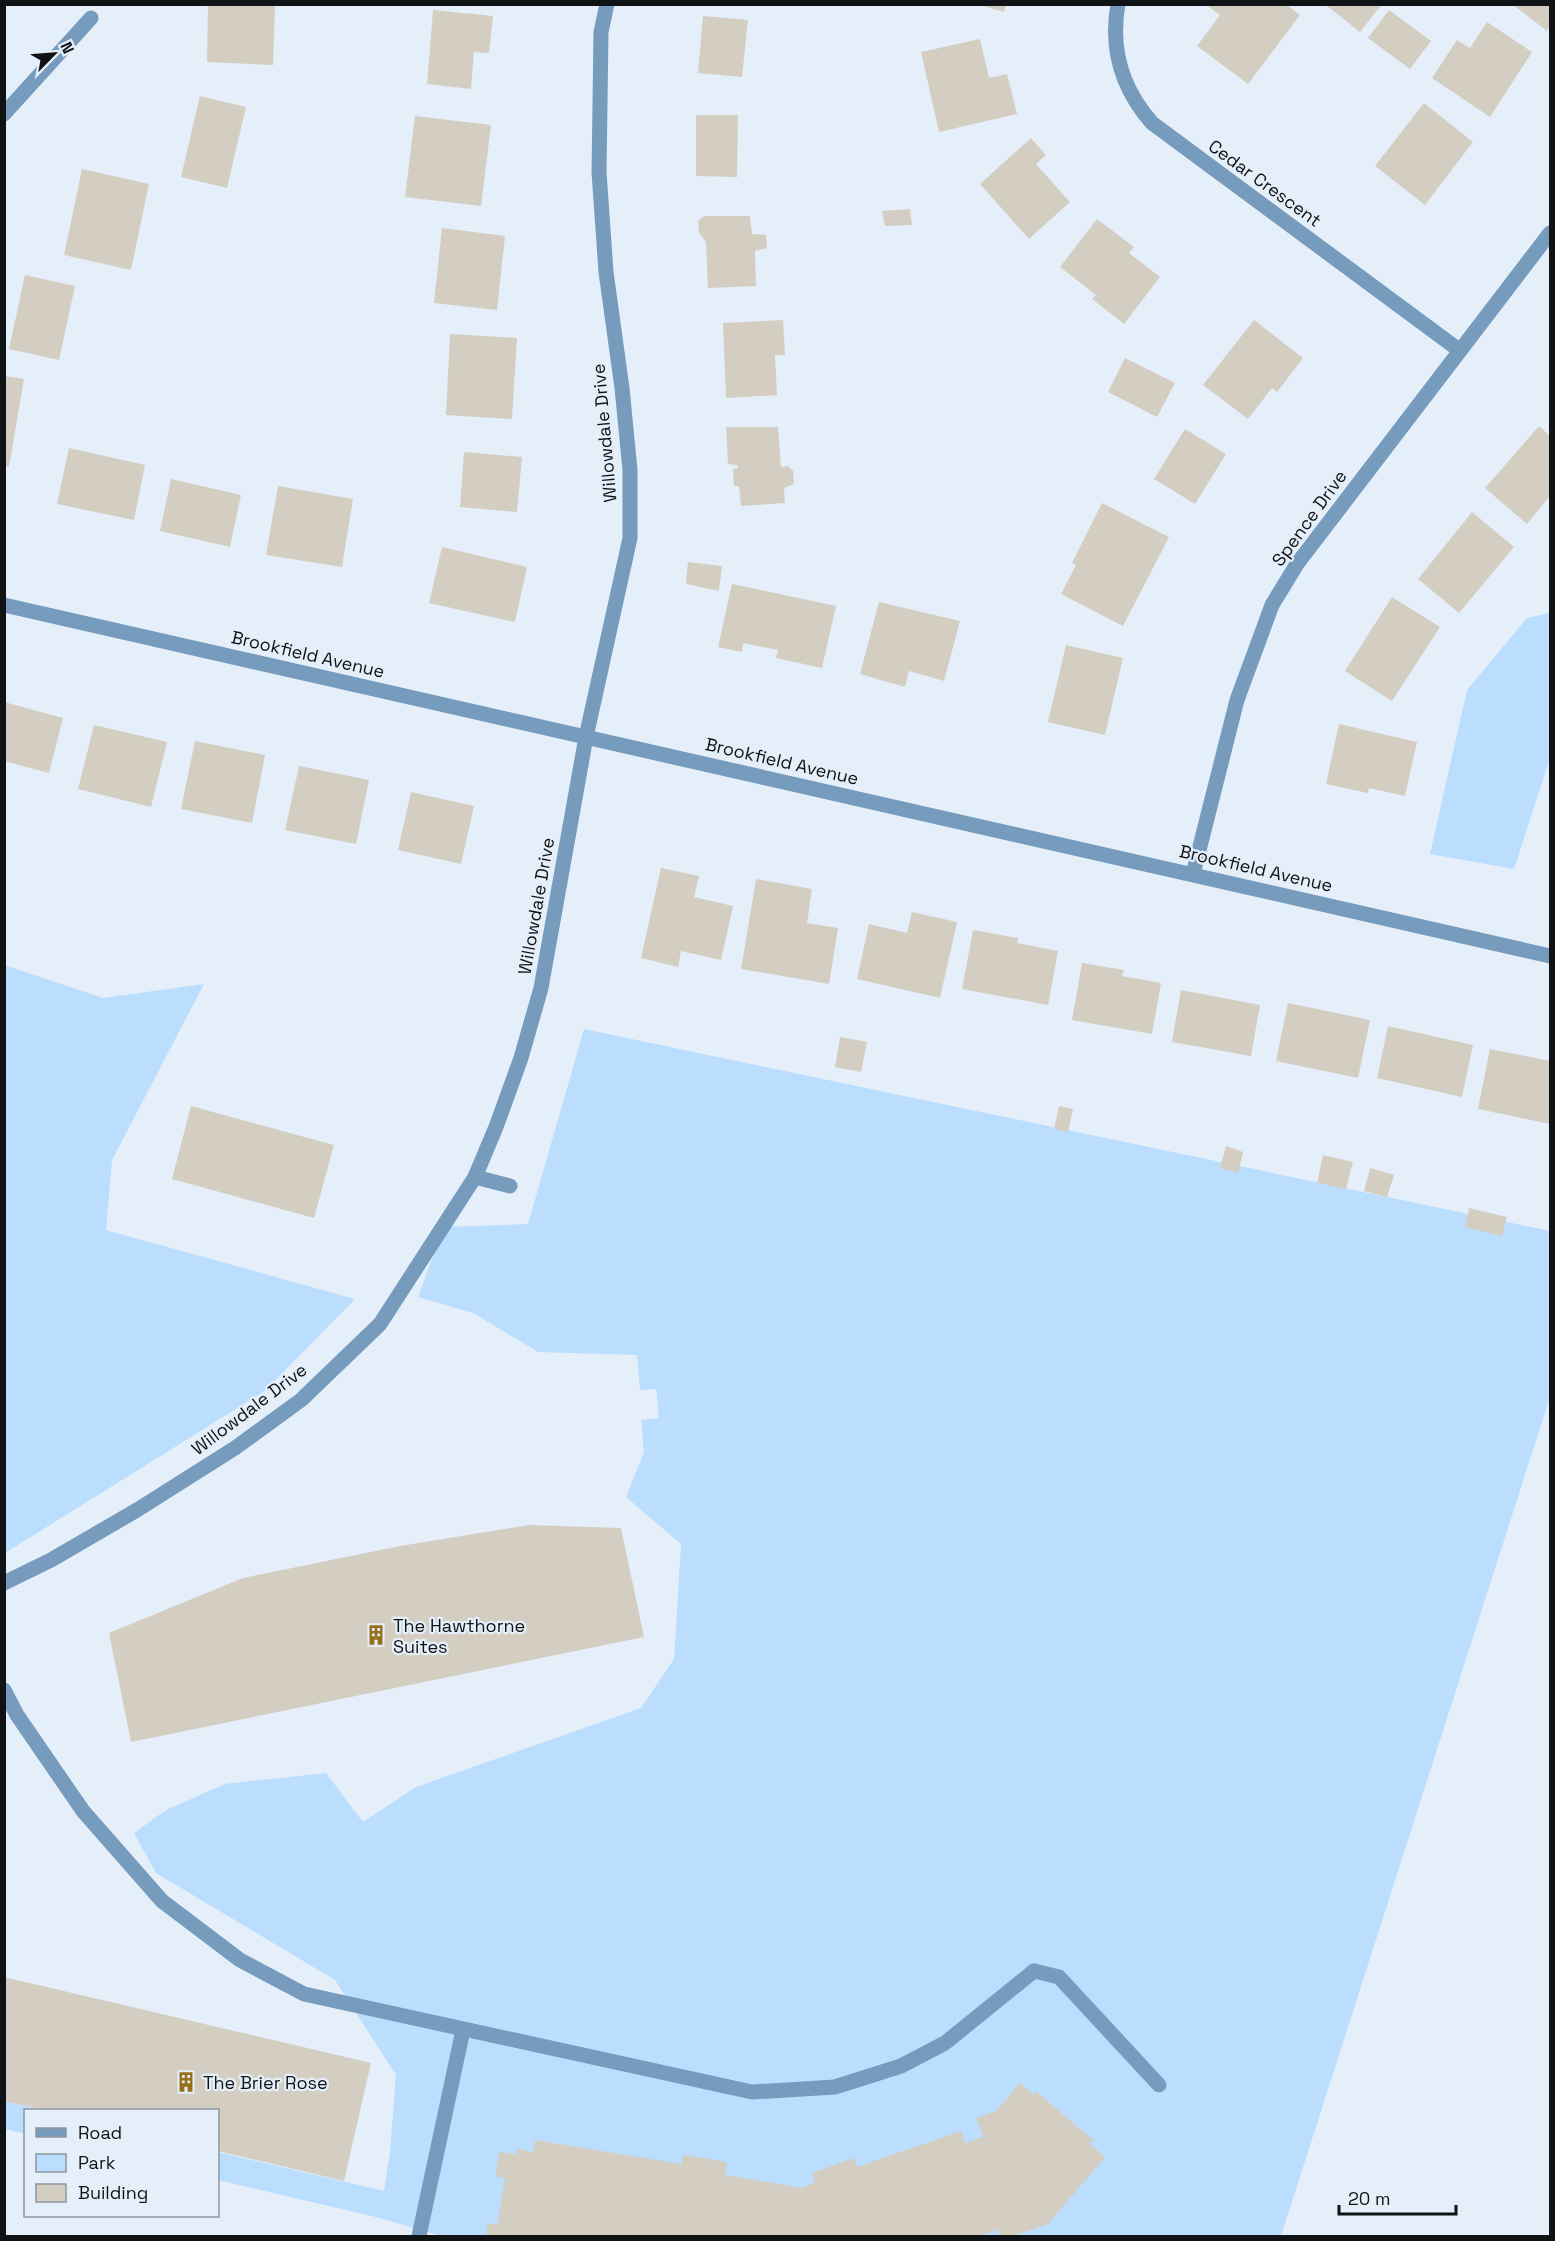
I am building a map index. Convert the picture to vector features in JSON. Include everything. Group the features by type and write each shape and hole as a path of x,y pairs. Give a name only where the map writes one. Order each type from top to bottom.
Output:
{"street":[{"name":"Willowdale Drive","path":"4,1584 51,1560 137,1510 235,1449 301,1400 380,1324 476,1177 521,1058 541,988 586,737 630,538 630,470 622,388 606,272 599,172 601,32 607,4"},
{"name":"Cedar Crescent","path":"1118,4 1115,46 1121,72 1135,102 1152,123 1459,350"},
{"path":"4,114 91,18"},
{"name":"Spence Drive","path":"1193,873 1237,700 1272,605 1297,564 1551,233"},
{"name":"Brookfield Avenue","path":"4,605 1551,956"},
{"path":"476,1177 510,1186"},
{"path":"4,1690 17,1715 83,1811 162,1901 240,1960 303,1995 752,2092 835,2087 901,2066 945,2043 1034,1971 1059,1977 1159,2085"},
{"path":"419,2236 463,2030"}],"green space":[{"path":"1550,613 1550,758 1514,869 1430,854 1467,690 1527,618"},
{"path":"4,965 103,998 204,984 112,1160 106,1230 355,1299 266,1390 5,1553"},
{"path":"584,1029 1550,1231 1550,1397 1281,2236 441,2236 380,2218 219,2180 219,2152 384,2191 390,2152 396,2075 335,1980 156,1873 134,1833 166,1810 225,1784 326,1773 363,1822 416,1787 641,1708 674,1659 681,1544 626,1497 644,1452 641,1420 659,1418 656,1389 640,1390 637,1355 538,1352 473,1313 418,1297 444,1227 528,1224"},
{"path":"5,2101 39,2109 24,2109 24,2134 5,2129"}],"building":[{"path":"208,4 275,4 273,65 207,62"},
{"path":"976,4 1006,4 1004,12"},
{"path":"1329,4 1382,4 1360,32 1327,6"},
{"path":"1512,4 1550,4 1550,26 1547,31"},
{"path":"1206,5 1287,5 1300,15 1248,84 1197,46 1220,15"},
{"path":"433,10 493,16 489,53 474,52 471,89 427,84"},
{"path":"1389,10 1431,41 1410,69 1368,38"},
{"path":"703,16 748,20 742,77 698,73"},
{"path":"1487,22 1532,52 1490,117 1432,78 1457,40 1470,48"},
{"path":"980,39 989,78 1007,74 1017,114 939,132 921,52"},
{"path":"200,96 246,107 227,188 181,177"},
{"path":"1424,103 1473,142 1425,205 1375,166"},
{"path":"696,115 738,115 737,177 696,176"},
{"path":"415,116 491,125 481,206 405,197"},
{"path":"1031,138 1046,155 1036,164 1070,202 1029,239 980,184"},
{"path":"82,169 149,184 131,270 64,255"},
{"path":"910,209 912,225 885,226 882,211"},
{"path":"704,216 750,216 752,234 766,235 767,248 755,251 756,286 708,288 706,242 699,233 698,221"},
{"path":"1097,219 1134,247 1129,253 1160,277 1124,324 1092,299 1096,295 1060,267"},
{"path":"442,228 505,236 497,310 434,303"},
{"path":"25,275 75,286 59,360 9,349"},
{"path":"783,320 785,355 775,355 777,395 726,398 723,323"},
{"path":"1254,320 1303,358 1277,392 1272,388 1248,419 1203,385"},
{"path":"450,334 517,338 512,419 446,415"},
{"path":"1125,358 1175,383 1157,417 1108,392"},
{"path":"4,376 24,379 9,467 4,466"},
{"path":"1539,426 1550,436 1550,496 1527,524 1485,488"},
{"path":"726,427 778,427 781,467 788,466 793,471 794,484 784,488 785,503 741,506 739,486 734,486 733,469 738,468 737,465 728,464"},
{"path":"1185,429 1226,454 1195,504 1154,479"},
{"path":"69,448 145,465 134,520 57,504"},
{"path":"464,452 522,457 517,512 460,507"},
{"path":"171,479 241,495 230,547 160,531"},
{"path":"278,486 353,499 342,567 266,555"},
{"path":"1102,503 1169,537 1123,626 1061,594 1076,565 1072,563"},
{"path":"1472,512 1514,547 1459,613 1418,579"},
{"path":"442,547 527,567 515,622 429,603"},
{"path":"688,562 722,566 719,591 686,584"},
{"path":"732,584 836,606 822,668 776,658 778,650 743,643 742,652 718,647"},
{"path":"1392,597 1440,627 1392,701 1345,671"},
{"path":"879,602 960,621 944,681 909,671 905,687 860,674"},
{"path":"1066,645 1123,658 1105,735 1048,722"},
{"path":"4,702 63,718 49,773 4,761"},
{"path":"1339,724 1417,742 1405,796 1369,788 1368,793 1326,784"},
{"path":"94,725 167,742 151,807 78,789"},
{"path":"195,741 265,755 252,823 181,809"},
{"path":"299,766 369,780 356,844 285,830"},
{"path":"411,792 474,806 461,864 398,850"},
{"path":"661,868 699,876 694,897 733,906 721,960 681,951 678,967 641,958"},
{"path":"756,879 812,889 807,923 838,928 829,984 741,969"},
{"path":"912,912 957,922 940,998 857,979 869,924 907,933"},
{"path":"973,930 1018,938 1017,943 1058,951 1048,1005 962,989"},
{"path":"1082,963 1124,970 1122,976 1161,983 1152,1034 1072,1020"},
{"path":"1181,990 1260,1005 1251,1056 1172,1042"},
{"path":"1288,1003 1370,1020 1358,1078 1276,1061"},
{"path":"1388,1026 1473,1045 1462,1097 1377,1078"},
{"path":"840,1037 867,1042 861,1072 835,1067"},
{"path":"1490,1049 1550,1061 1550,1124 1478,1109"},
{"path":"191,1106 334,1145 314,1218 172,1179"},
{"path":"1059,1106 1073,1109 1068,1132 1054,1129"},
{"path":"1226,1146 1243,1152 1238,1173 1220,1168"},
{"path":"1323,1155 1353,1162 1346,1189 1317,1183"},
{"path":"1370,1168 1394,1175 1387,1197 1364,1191"},
{"path":"1469,1208 1507,1217 1502,1236 1465,1227"},
{"name":"The Hawthorne Suites","path":"529,1525 621,1528 644,1637 131,1742 109,1633 243,1578 400,1546"},
{"name":"The Brier Rose","path":"4,1977 371,2063 344,2181 219,2151 219,2109 40,2109 4,2101"},
{"path":"1020,2083 1034,2095 1036,2091 1093,2140 1090,2144 1105,2157 1048,2224 1014,2236 1000,2236 997,2230 979,2236 486,2236 488,2223 497,2225 505,2178 496,2176 499,2152 516,2154 517,2149 533,2152 535,2140 681,2164 683,2155 727,2162 725,2175 802,2188 815,2182 812,2173 854,2158 857,2167 961,2131 965,2143 983,2137 976,2118 996,2111"}],"place":[{"name":"The Hawthorne Suites","path":"376,1635"},
{"name":"The Brier Rose","path":"186,2082"}]}
